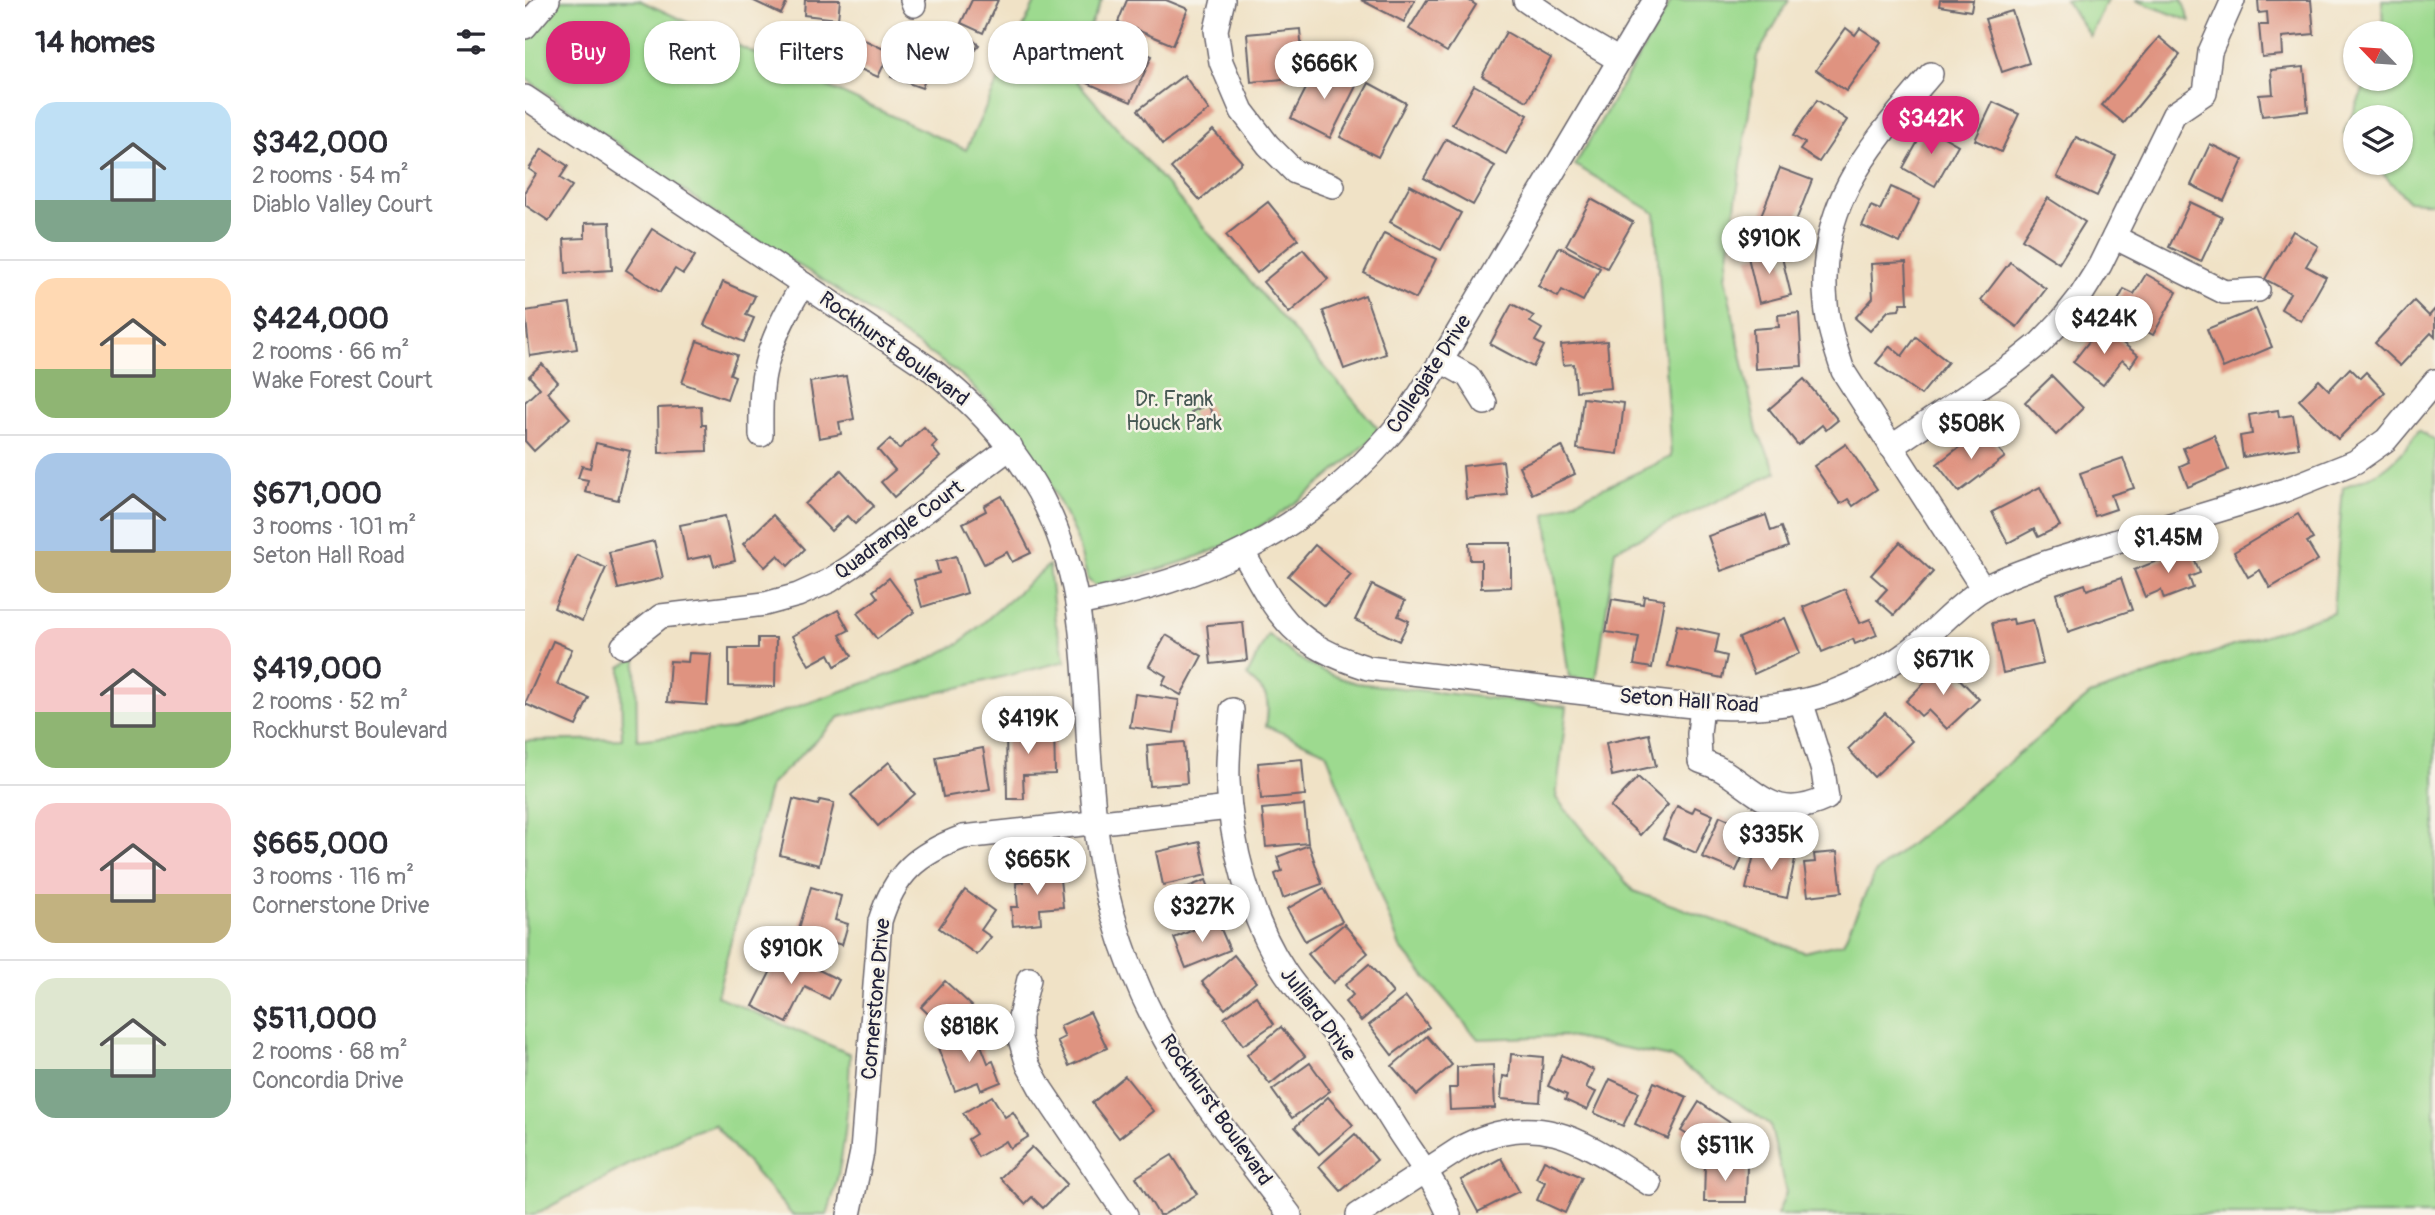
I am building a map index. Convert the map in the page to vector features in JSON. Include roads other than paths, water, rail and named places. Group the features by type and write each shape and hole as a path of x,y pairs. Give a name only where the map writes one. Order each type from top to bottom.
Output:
{"street":[{"path":"525,27 548,0"},
{"path":"1223,0 1216,30 1220,62 1241,111 1268,145 1296,172 1333,186"},
{"path":"1525,0 1619,60"},
{"name":"Collegiate Drive","path":"1077,604 1157,586 1207,569 1243,552 1288,526 1356,470 1387,439 1441,361 1655,0"},
{"path":"1891,446 2015,363 2040,343 2080,297 2100,265 2173,114 2205,93 2210,52 2233,0"},
{"path":"1931,74 1876,139 1846,187 1829,240 1825,271 1828,317 1843,371 1983,589"},
{"name":"Rockhurst Boulevard","path":"526,96 944,380 970,402 1011,447 1035,484 1051,516 1066,555 1077,604 1095,822 1103,875 1123,948 1167,1043 1192,1082 1290,1215"},
{"path":"2114,237 2224,292 2258,290"},
{"path":"761,435 764,376 770,352 803,284"},
{"path":"1441,361 1468,376 1485,403"},
{"name":"Seton Hall Road","path":"1243,552 1280,616 1296,633 1316,648 1368,668 1702,706 1745,709 1801,701 1832,692 1880,669 1914,648 1956,609 1983,589 2045,563 2285,490 2355,462 2385,440 2435,381"},
{"name":"Quadrangle Court","path":"623,646 661,616 765,604 798,595 829,581 1011,447"},
{"path":"1702,706 1700,761 1723,770 1763,800 1785,807 1799,807 1827,798 1823,771 1801,701"},
{"name":"Julliard Drive","path":"1232,710 1227,778 1230,808 1239,859 1252,904 1284,971 1339,1040 1445,1202 1449,1215"},
{"name":"Cornerstone Drive","path":"849,1215 862,1152 880,921 887,898 899,879 937,847 963,837 1230,808"},
{"path":"1028,979 1020,1017 1020,1039 1028,1065 1126,1215"},
{"path":"1357,1215 1481,1138 1506,1131 1528,1129 1572,1137 1595,1148 1650,1184"}],"park label":[{"name":"Dr. Frank Houck Park","path":"1174,411"}]}
